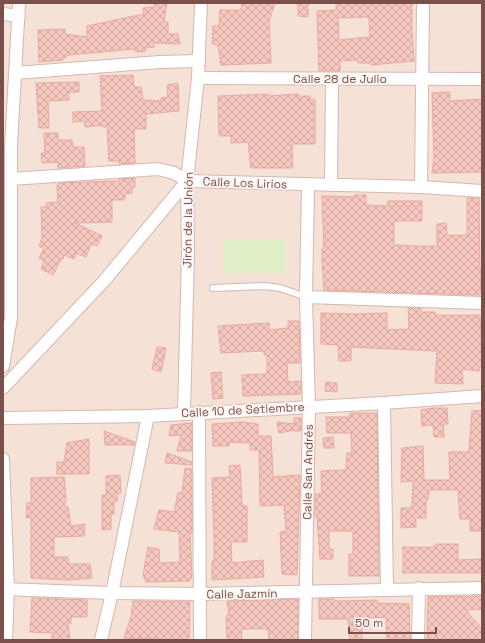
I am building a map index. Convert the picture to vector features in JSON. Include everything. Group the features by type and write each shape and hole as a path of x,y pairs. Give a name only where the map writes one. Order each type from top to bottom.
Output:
{"street":[{"path":"3,366 7,317 7,250 11,179 7,145 15,73 19,3"},
{"name":"Jirón de la Unión","path":"184,413 188,252 187,181 198,78 201,3"},
{"path":"421,187 423,3"},
{"path":"3,14 19,16"},
{"path":"15,73 160,62 199,61"},
{"name":"Calle 28 de Julio","path":"198,78 423,80 482,79"},
{"path":"331,185 332,79"},
{"name":"Calle Los Lirios","path":"11,179 158,169 174,173 187,181 421,187 482,191"},
{"path":"3,388 104,281 187,181"},
{"name":"Calle San Andrés","path":"305,640 309,407 306,297 308,185"},
{"path":"306,297 482,303"},
{"name":"Calle 10 de Setiembre","path":"3,418 148,416 482,396"},
{"path":"384,403 387,590"},
{"path":"199,412 201,594 200,640"},
{"path":"100,640 112,593 148,416"},
{"path":"3,459 6,640"},
{"path":"418,640 419,588"},
{"name":"Calle Jazmín","path":"5,589 112,593 201,594 305,593 419,588 482,588"}],"lane":[{"path":"213,288 264,286 280,288 306,297"}],"shaded area":[{"path":"3,3 482,3 482,640 3,640"}],"green space":[{"path":"223,239 285,239 285,273 223,273"}],"building":[{"path":"154,3 167,3 164,22 168,22 168,34 178,34 180,44 154,43 154,47 145,48 146,51 136,52 135,49 68,55 63,60 39,62 38,30 65,29 65,34 87,37 87,26 144,14 143,8 155,7"},
{"path":"242,3 275,3 269,21 271,63 221,65 218,45 212,44 213,26 219,26 220,10 241,10"},
{"path":"298,3 308,3 308,17 298,16"},
{"path":"336,3 412,3 414,61 371,65 371,63 358,63 357,60 340,61 340,71 319,71 317,11 336,10","holes":["369,17 370,37 339,40 338,18"]},
{"path":"133,75 134,87 141,87 143,100 161,101 161,98 168,97 167,85 178,83 179,111 146,114 146,129 134,129 135,163 119,164 119,161 109,161 107,127 103,127 103,125 85,127 84,121 73,122 73,112 102,111 100,76"},
{"path":"79,82 79,92 69,92 69,100 48,101 49,128 39,128 36,83"},
{"path":"450,92 450,101 482,99 482,172 432,173 434,157 432,93"},
{"path":"269,94 269,96 298,94 298,96 310,96 310,100 315,99 315,144 292,144 293,168 251,168 248,142 231,143 231,136 219,136 218,96"},
{"path":"44,133 58,133 58,140 72,140 73,147 84,147 85,166 58,168 58,162 42,163 41,153 45,153"},
{"path":"135,178 135,187 132,187 132,193 125,194 125,200 112,200 112,222 75,223 102,236 97,246 91,244 86,257 76,253 74,259 64,255 53,275 41,269 44,260 39,258 44,249 39,246 42,238 41,207 46,207 46,203 58,202 57,185 59,183 119,181 119,179"},
{"path":"354,195 366,195 366,205 388,206 388,201 422,201 422,221 394,221 394,245 414,246 437,246 437,224 446,223 447,235 467,235 467,198 479,198 480,295 324,290 322,262 322,248 324,248 322,196 354,197"},
{"path":"408,308 421,308 421,312 435,312 435,315 480,315 482,366 480,366 479,371 462,369 463,384 435,383 437,351 351,347 351,361 339,361 338,345 321,344 321,313 387,313 387,330 409,329"},
{"path":"288,321 299,321 300,363 287,363 288,382 301,381 301,394 243,396 242,375 267,374 267,355 264,355 264,351 221,353 218,326 269,323 269,330 288,328"},
{"path":"157,347 166,348 161,372 152,369"},
{"path":"221,372 223,398 213,399 211,373"},
{"path":"326,382 337,383 337,392 325,391"},
{"path":"447,408 448,424 443,424 444,437 434,437 433,425 422,426 421,410"},
{"path":"482,410 482,531 470,531 470,519 460,519 458,490 429,490 428,500 426,500 426,518 416,518 416,527 401,528 401,508 412,508 413,481 401,482 402,448 423,446 424,480 450,480 449,452 469,452 472,411"},
{"path":"350,413 377,413 379,576 349,576 349,554 353,554 353,532 350,531 329,531 329,549 333,549 333,559 320,559 317,516 315,516 315,494 322,494 321,471 346,470 347,453 352,453 351,433 327,433 326,417 350,417"},
{"path":"294,418 301,418 301,431 295,430 279,433 277,422 294,424"},
{"path":"243,422 258,424 258,436 271,436 273,477 300,475 297,575 282,574 280,532 286,531 284,505 260,506 259,450 250,450 250,443 229,442 229,446 213,446 212,424"},
{"path":"192,423 192,451 177,451 181,435 169,436 171,425"},
{"path":"104,431 135,442 135,445 105,445"},
{"path":"333,437 334,448 324,448 323,438"},
{"path":"89,439 89,474 57,474 57,462 64,462 67,443"},
{"path":"167,453 192,462 192,465 165,463"},
{"path":"240,465 242,506 247,506 247,542 231,542 232,563 263,560 264,577 212,580 214,538 212,478 230,477 229,466"},
{"path":"185,468 192,469 192,533 190,533 192,577 189,581 146,582 143,575 148,547 159,549 160,563 180,562 179,532 154,529 159,510 174,512 178,493 182,493"},
{"path":"120,475 121,493 117,494 117,501 114,501 114,514 111,514 111,529 102,530 102,495 106,495 106,476"},
{"path":"64,477 66,499 64,506 68,507 71,526 85,524 84,536 54,537 54,557 68,557 69,564 90,564 92,578 69,580 31,578 31,517 26,518 27,503 31,503 31,478"},
{"path":"435,544 458,544 458,560 482,559 482,573 403,573 403,547 435,547"},
{"path":"482,596 482,609 466,610 482,629 482,640 427,640 428,597"},
{"path":"32,598 87,600 87,617 71,617 71,623 68,623 70,640 52,640 52,633 30,632"},
{"path":"298,599 298,640 269,640 268,629 241,629 242,640 227,640 226,616 229,615 227,601"},
{"path":"319,599 334,599 334,601 377,600 377,603 409,604 410,640 387,640 386,617 367,618 367,623 362,623 362,640 350,640 348,619 319,619"},
{"path":"133,601 190,602 189,640 124,638 131,617"}]}
